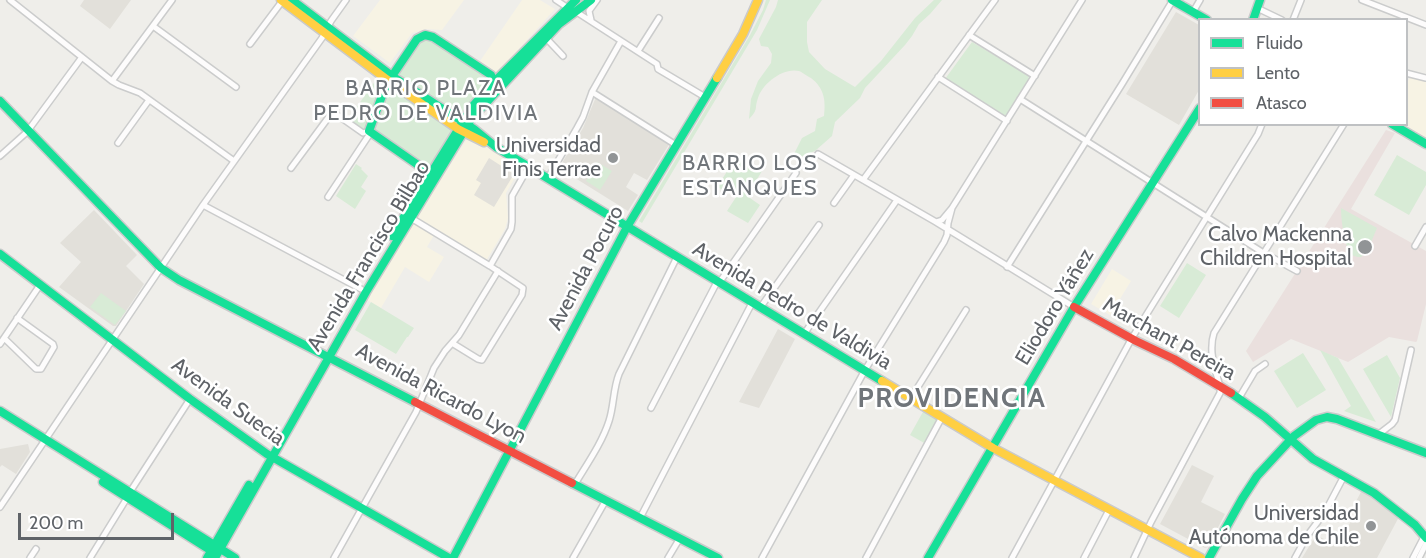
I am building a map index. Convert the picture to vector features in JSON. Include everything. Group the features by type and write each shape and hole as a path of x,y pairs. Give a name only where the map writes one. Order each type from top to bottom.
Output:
{"main road":[{"name":"Avenida Pedro de Valdivia","path":"285,0 391,78 463,127 627,227 993,447 1201,558"},
{"name":"Avenida Francisco Bilbao","path":"463,127 546,38 576,0"},
{"name":"Avenida Francisco Bilbao","path":"327,355 361,290 463,127 472,107 571,9 591,0"},
{"name":"Avenida Pocuro","path":"453,558 627,227 747,28 758,0"},
{"path":"1172,0 1204,18"},
{"path":"434,174 370,131 391,78 417,39 427,35 433,37 491,75 495,82 485,103"},
{"name":"Avenida Ricardo Lyon","path":"0,101 161,268 718,558"},
{"name":"Eliodoro Yáñez","path":"928,558 1074,307 1198,111"},
{"path":"1395,126 1426,144"},
{"name":"Avenida Francisco Bilbao","path":"216,553 269,455 411,218 434,174"},
{"name":"Avenida Suecia","path":"0,254 190,399 269,455 449,558"},
{"name":"Marchant Pereira","path":"1074,307 1174,359 1239,398 1265,417 1313,459 1384,501 1417,527 1426,538"},
{"path":"0,411 216,553 235,558"},
{"path":"1209,558 1251,485 1265,466 1291,439 1316,420 1327,417 1337,419 1426,453"},
{"path":"0,418 44,442"}],"street":[{"path":"10,0 112,81 136,91 234,162"},
{"path":"112,81 172,0"},
{"path":"250,44 285,0"},
{"path":"0,507 203,205 346,0"},
{"path":"556,0 591,20 657,64 658,69 705,98"},
{"path":"591,20 589,11 597,0"},
{"path":"863,180 995,0"},
{"path":"936,222 942,220 952,208 1082,0"},
{"path":"1007,267 1172,0"},
{"path":"1193,12 1200,0"},
{"path":"1294,18 1301,0"},
{"path":"1362,0 1426,25"},
{"path":"1259,4 1279,18"},
{"path":"638,51 659,18"},
{"path":"153,26 236,87"},
{"path":"969,35 1035,76"},
{"path":"546,38 563,56"},
{"path":"548,178 580,122 591,92 621,40"},
{"path":"0,156 28,130 82,57"},
{"path":"1408,75 1426,78"},
{"path":"938,78 1007,121"},
{"path":"591,92 676,145"},
{"path":"1020,99 1207,218 1297,271"},
{"path":"118,143 149,100"},
{"path":"291,168 331,114 336,114 363,133 370,131"},
{"path":"1012,558 1132,338 1261,126"},
{"path":"1134,558 1219,396 1221,387 1213,363 1213,337 1343,126"},
{"path":"328,197 370,131"},
{"name":"Marchant Pereira","path":"818,154 936,222 1074,307"},
{"path":"490,266 511,229 512,198 529,166"},
{"path":"651,408 718,282 796,173"},
{"path":"834,203 854,175"},
{"path":"804,334 897,200"},
{"path":"203,205 361,290"},
{"path":"762,558 866,370 944,242 952,208"},
{"path":"411,218 521,285 523,292 484,358 480,360 453,344"},
{"path":"640,518 756,305 819,225"},
{"path":"1415,246 1426,227"},
{"path":"575,484 605,430 619,374 677,257"},
{"path":"334,558 417,412 434,369 445,351 459,335 498,272"},
{"path":"0,344 40,285"},
{"path":"911,398 966,310"},
{"path":"4,338 36,369 41,369 54,346 17,318"},
{"path":"1379,434 1395,420 1411,350"},
{"path":"1239,398 1255,371 1265,364"},
{"path":"90,558 190,399"},
{"path":"866,558 942,417"},
{"path":"1296,558 1344,476"},
{"path":"573,558 606,500"},
{"path":"1084,558 1109,510"},
{"path":"668,558 680,538"},
{"path":"1413,558 1426,538"},
{"path":"1419,558 1426,538"},
{"path":"30,558 36,549"}],"shaded area":[{"path":"84,0 131,0 110,29 80,6"},
{"path":"380,0 464,0 442,30 426,29 412,33 390,63 353,36"},
{"path":"522,0 540,0 555,9 497,73 480,61"},
{"path":"1176,12 1198,24 1198,92 1179,125 1126,94"},
{"path":"1411,77 1426,80 1426,140 1401,126 1408,126 1408,81"},
{"name":"Universidad Finis Terrae","path":"596,97 670,143 647,180 634,173 626,187 638,195 628,211 559,168 583,128"},
{"name":"Calvo Mackenna Children Hospital","path":"1386,130 1395,133 1351,209 1426,251 1426,304 1417,341 1389,337 1348,362 1291,339 1253,362 1246,351"},
{"path":"467,139 472,139 520,166 506,193 508,218 505,229 486,261 417,220 417,216"},
{"path":"489,158 514,174 494,207 474,195 481,183 476,180"},
{"path":"94,210 137,255 126,266 144,284 116,326 59,287 81,262 60,243"},
{"path":"412,224 434,235 427,247 444,257 429,282 405,267 381,308 367,300"},
{"path":"1112,269 1131,281 1110,315 1091,304"},
{"path":"778,329 795,339 759,408 739,402"},
{"path":"28,444 30,452 16,474 2,465 0,467 0,449"},
{"name":"Universidad Autónoma de Chile","path":"1192,465 1214,476 1201,502 1225,514 1208,547 1205,548 1160,524"},
{"name":"Universidad Autónoma de Chile","path":"1362,490 1400,515 1377,558 1302,558 1316,535 1338,546 1353,517 1352,509"}],"green space":[{"path":"766,0 770,0 757,30 642,223 639,221 750,35"},
{"path":"778,0 822,0 807,22 809,52 825,69 855,87 881,61 915,18 934,0 942,0 865,88 860,98 835,122 832,136 815,151 798,158 794,154 802,138 815,131 817,119 824,116 823,95 819,86 811,78 793,70 780,74 764,87 755,111 749,119 751,99 758,81 771,63 772,54 768,47 761,46 759,39"},
{"path":"428,37 492,79 461,116 457,115 450,125 453,130 430,167 373,130 388,87 418,42"},
{"path":"972,42 1028,75 1029,79 1007,115 1003,116 945,79"},
{"path":"376,80 382,84 366,129 363,130 348,119"},
{"path":"1397,155 1426,172 1426,185 1409,215 1374,195"},
{"path":"737,156 762,171 747,196 760,205 748,223 727,211 738,194 728,187 725,191 717,187"},
{"path":"597,162 612,171 600,190 586,181"},
{"path":"356,164 368,176 361,187 366,191 355,209 336,196"},
{"path":"1341,208 1377,228 1367,252 1361,257 1351,254 1346,245"},
{"path":"1187,263 1206,275 1179,318 1160,306"},
{"path":"101,293 126,311 115,325 90,307"},
{"path":"371,302 414,328 396,354 355,330"},
{"path":"1320,350 1338,358 1376,422 1344,411 1351,406"},
{"path":"1303,353 1326,390 1297,408 1274,371"},
{"path":"1387,355 1400,378 1391,417 1363,369"},
{"path":"924,410 940,419 926,444 910,435"}],"traffic: fast":[{"path":"292,0 392,76 474,129 496,147 882,381"},
{"path":"392,236 472,107 576,0"},
{"path":"215,558 366,292 472,118 559,24 591,0"},
{"path":"1172,0 1204,18"},
{"path":"1254,18 1260,0"},
{"path":"436,175 369,131 386,85 417,39 425,35 433,37 491,75 494,86"},
{"path":"453,558 627,227 717,78"},
{"path":"0,101 161,268 179,280 415,402"},
{"path":"928,558 1074,307 1198,111"},
{"path":"1395,126 1426,144"},
{"path":"0,254 190,399 267,454 449,558"},
{"path":"1231,393 1265,417 1313,459 1374,493 1415,525 1426,538"},
{"path":"0,411 235,558"},
{"path":"1209,558 1257,476 1294,436 1316,420 1327,417 1337,419 1426,453"},
{"path":"103,482 215,553"},
{"path":"572,483 718,558"},
{"path":"207,558 249,485"}],"traffic: slow":[{"path":"281,0 389,81 458,129 484,142"},
{"path":"717,78 743,34 758,0"},
{"path":"882,381 993,448 1201,558"}],"traffic: jam":[{"path":"1074,307 1174,359 1231,393"},
{"path":"415,402 572,483"}],"place":[{"name":"Universidad Finis Terrae","path":"613,158"},
{"name":"Calvo Mackenna Children Hospital","path":"1365,247"},
{"name":"Universidad Autónoma de Chile","path":"1371,526"}],"district":[{"name":"BARRIO PLAZA PEDRO DE VALDIVIA","path":"426,102"},
{"name":"BARRIO LOS ESTANQUES","path":"750,176"},
{"name":"PROVIDENCIA","path":"952,399"}]}
